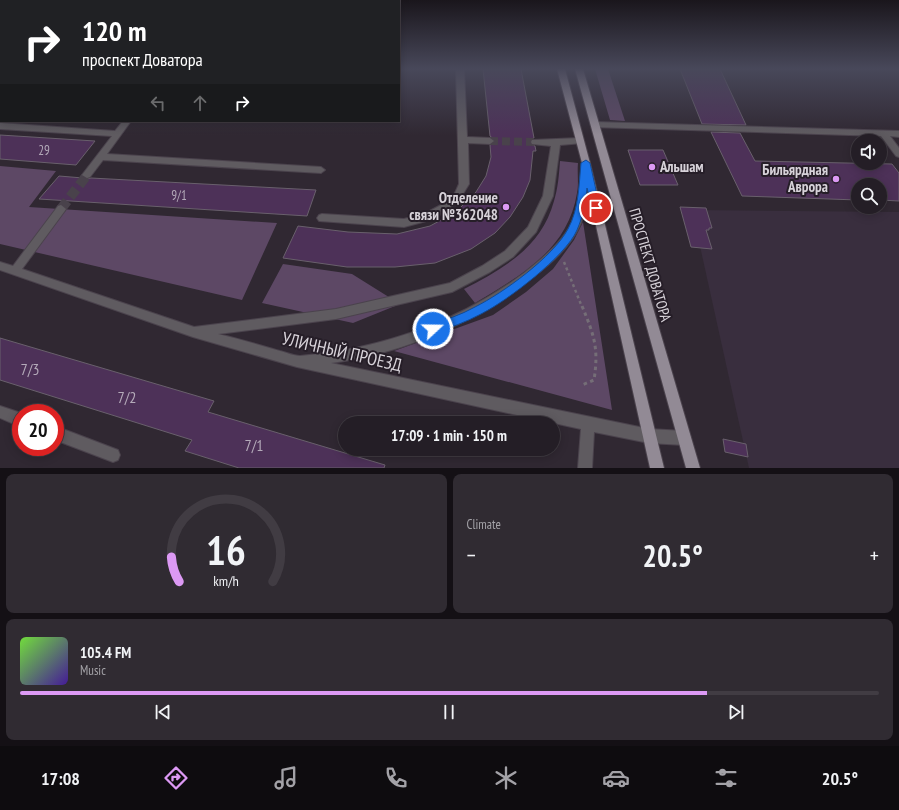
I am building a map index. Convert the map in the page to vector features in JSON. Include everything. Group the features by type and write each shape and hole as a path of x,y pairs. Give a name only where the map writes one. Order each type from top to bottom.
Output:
{"main road":[{"path":"567,91 586,163 657,468"},
{"name":"ПРОСПЕКТ ДОВАТОРА","path":"585,91 693,468"}],"street":[{"path":"322,218 404,223 427,217 446,207 458,195 464,184 464,140 461,91"},
{"path":"87,175 119,134 126,122"},
{"path":"595,125 884,134"},
{"path":"0,126 119,134"},
{"path":"887,134 899,134"},
{"path":"887,138 899,154"},
{"path":"464,140 490,141"},
{"path":"535,142 556,143 580,141"},
{"path":"193,332 336,314 452,287 486,269 509,254 532,229 548,196 556,143"},
{"path":"101,157 321,170"},
{"path":"297,361 361,352 406,340 478,311 504,295 547,261 573,230 581,205 586,163"},
{"path":"14,272 61,209"},
{"name":"УЛИЧНЫЙ ПРОЕЗД","path":"0,266 193,332 297,361 588,424 649,436 684,438"},
{"path":"0,412 12,417"},
{"path":"585,468 588,424"},
{"path":"64,436 113,455"}],"path":[{"path":"564,262 594,336 597,361 594,380 582,385"}],"shaded area":[{"path":"601,91 615,91 625,121 610,120"},
{"path":"560,161 578,163 577,193 572,213 564,230 553,246 540,259 509,282 475,303 464,289 493,273 519,255 540,232 554,201"},
{"path":"0,166 56,171 29,207 277,223 242,300 0,244"},
{"path":"692,210 851,212 851,214 887,214 887,212 899,212 899,468 749,468"},
{"path":"583,222 612,410 394,351 493,315 526,292 553,269 574,240"},
{"path":"283,264 352,274 400,304 353,323 262,303"}],"building":[{"path":"485,91 525,91 534,138 531,139 530,143 535,146 536,151 533,151 530,180 523,197 510,217 495,233 471,249 435,263 395,267 347,267 283,258 298,226 348,232 397,234 430,226 456,212 476,192 486,176 491,157 490,145 496,141 490,136"},
{"path":"689,91 730,91 746,125 702,124"},
{"name":"Бильярдная Аврора","path":"711,132 740,133 755,161 851,163 851,170 887,170 887,164 892,164 899,173 899,201 887,200 887,178 851,178 851,200 742,196"},
{"path":"0,135 95,141 76,165 0,159"},
{"name":"Альшам","path":"628,150 663,150 678,185 640,185"},
{"path":"59,176 87,179 316,190 307,216 39,199"},
{"path":"680,207 706,208 712,228 706,230 712,249 691,247"},
{"path":"0,338 214,401 208,412 338,451 338,456 355,456 385,465 384,468 239,468 185,451 192,440 0,380"},
{"path":"723,439 746,444 748,457 725,452"}],"tunnel":[{"path":"490,141 535,142"},
{"path":"61,209 87,175"}],"place":[{"name":"Альшам","path":"652,167"},
{"name":"Бильярдная Аврора","path":"836,179"},
{"name":"Отделение связи №362048","path":"506,207"}],"route":[{"path":"433,329 478,311 504,295 547,261 559,248 573,230 581,205 586,163 596,208"}]}
